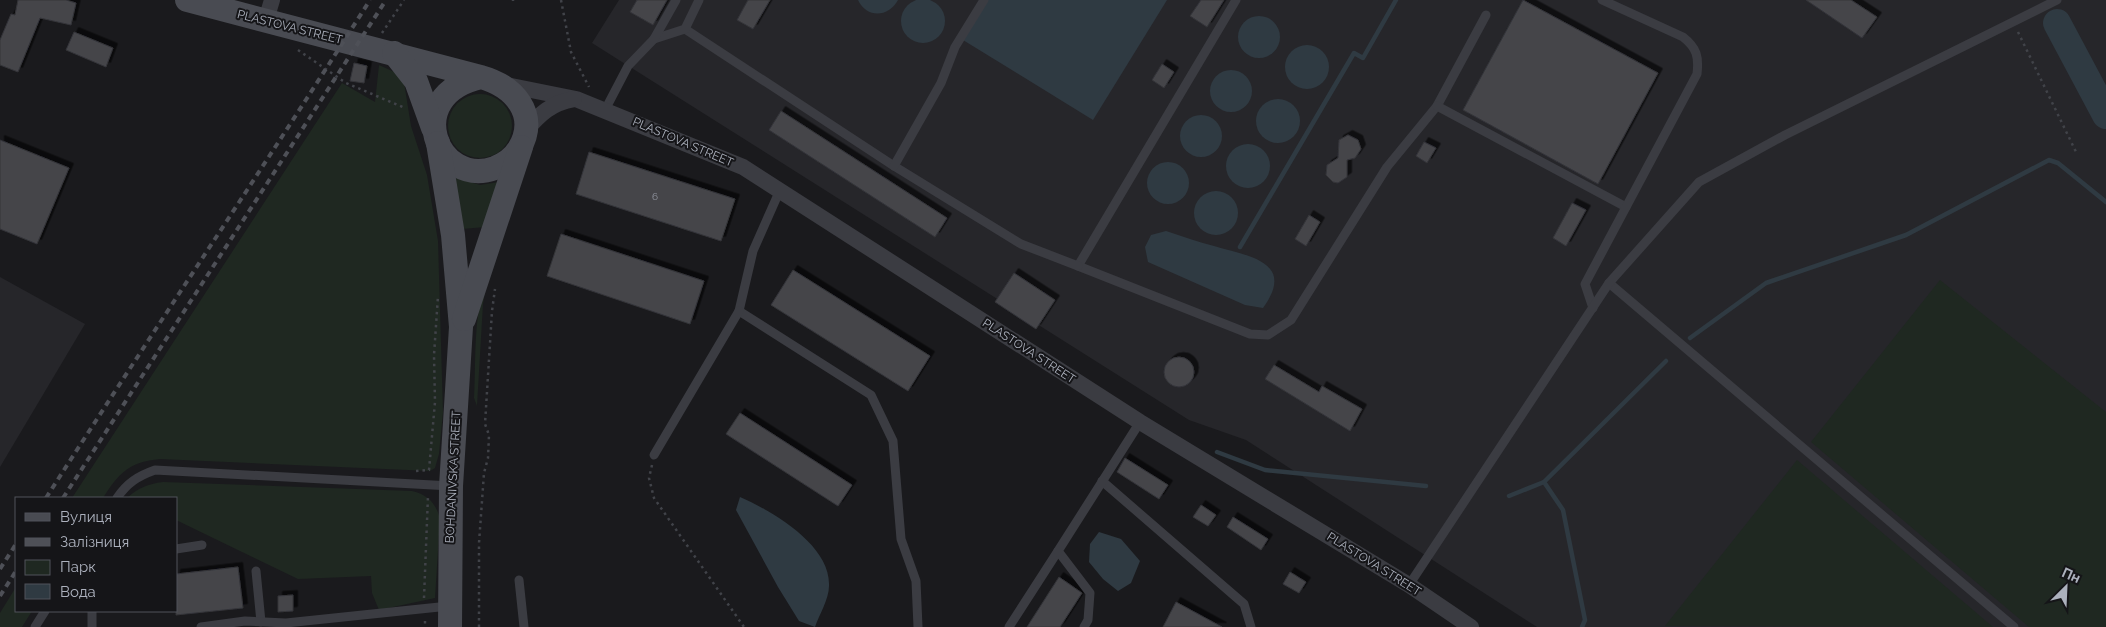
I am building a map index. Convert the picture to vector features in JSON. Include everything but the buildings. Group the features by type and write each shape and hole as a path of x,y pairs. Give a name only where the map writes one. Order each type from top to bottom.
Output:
{"main road":[{"name":"PLASTOVA STREET","path":"187,0 269,10 490,80"},
{"path":"386,46 416,81 436,138 442,151 463,168 490,169 507,162 519,148 524,136 524,112 515,95 490,80 460,83 444,95 435,114 436,138"},
{"name":"BOHDANIVSKA STREET","path":"461,327 490,235 517,164 524,136"},
{"name":"BOHDANIVSKA STREET","path":"436,138 453,235 461,327 451,486 450,616"}],"street":[{"name":"PLASTOVA STREET","path":"490,80 576,98 742,167 1140,422 1410,585 1471,627"},
{"path":"524,136 545,110 559,101 576,98"}],"lane":[{"path":"606,110 628,66 654,39 676,0"},
{"path":"654,39 685,29 699,0"},
{"path":"894,166 940,83 955,48 984,0"},
{"path":"1078,266 1236,0"},
{"path":"1593,308 1585,284 1697,74 1698,59 1693,45 1683,37 1602,0"},
{"path":"1410,585 1609,283 1699,182 1785,135 2058,0"},
{"path":"685,29 894,166 1021,244 1250,334 1268,335 1291,320 1387,167 1437,106 1486,15"},
{"path":"1437,106 1626,207"},
{"path":"654,454 739,311 753,251 780,190"},
{"path":"1609,283 2014,627"},
{"path":"739,311 872,395 893,441 901,539 916,581 918,627"},
{"path":"1009,627 1140,422"},
{"path":"119,497 130,482 142,474 156,470 451,486"},
{"path":"1102,481 1244,604 1251,627"},
{"path":"178,549 202,545"},
{"path":"1058,551 1090,593 1088,620 1084,627"},
{"path":"256,571 261,622"},
{"path":"519,580 524,627"},
{"path":"201,627 245,621 286,623 424,608 450,616"},
{"path":"35,627 44,612"},
{"path":"92,612 92,627"}],"path":[{"path":"386,46 404,0"},
{"path":"562,0 571,52 592,93"},
{"path":"2013,22 2077,154"},
{"path":"290,47 346,82 408,110"},
{"path":"479,627 479,543 489,435 485,424 492,310 497,283"},
{"path":"425,627 428,484 435,402 434,355 439,289"},
{"path":"654,454 649,478 654,498 744,627"},
{"path":"411,472 429,470"}],"shaded area":[{"path":"619,0 2106,0 2106,627 1537,627 1246,440 1189,420 592,43"},
{"path":"0,277 85,324 0,467"}],"green space":[{"path":"379,65 403,76 411,126 427,175 438,241 443,412 439,454 435,468 430,471 160,459 140,463 126,470 114,482 104,497 73,497 342,83 375,102"},
{"path":"474,94 486,94 503,103 510,114 512,126 510,138 503,149 486,158 474,158 462,153 453,144 448,132 448,120 453,108 462,99"},
{"path":"450,176 480,185 499,182 485,227 462,229"},
{"path":"1940,280 2106,412 2106,627 2029,627 1811,442"},
{"path":"485,291 477,406 474,398 477,327 478,313"},
{"path":"1797,460 1993,627 1665,626"},
{"path":"163,482 412,491 418,493 427,497 434,504 440,519 435,598 379,610 372,593 371,576 298,579 178,521 178,497 128,497 144,487"},
{"path":"15,589 15,612 31,612 22,627 0,627 0,613"}],"water":[{"path":"923,-1 935,3 941,9 945,21 941,33 935,39 923,43 911,39 905,33 901,21 905,9 911,3"},
{"path":"858,0 898,0 889,10 872,13 862,6"},
{"path":"988,0 1167,0 1093,120 963,40"},
{"path":"1263,16 1271,19 1277,25 1280,37 1277,49 1271,55 1255,58 1247,55 1241,49 1238,33 1241,25 1247,19"},
{"path":"1307,45 1319,49 1325,55 1329,67 1325,79 1319,85 1307,89 1295,85 1289,79 1285,67 1289,55 1295,49"},
{"path":"1235,70 1243,73 1249,79 1252,91 1249,103 1243,109 1227,112 1219,109 1213,103 1210,87 1213,79 1219,73"},
{"path":"1278,99 1290,103 1296,109 1300,121 1296,133 1290,139 1278,143 1266,139 1260,133 1256,121 1260,109 1266,103"},
{"path":"1205,115 1213,118 1219,124 1222,136 1219,148 1213,154 1197,157 1189,154 1183,148 1180,132 1183,124 1189,118"},
{"path":"1248,144 1260,148 1266,154 1270,166 1266,178 1260,184 1248,188 1236,184 1230,178 1226,166 1230,154 1236,148"},
{"path":"1172,162 1180,165 1186,171 1189,183 1186,195 1180,201 1164,204 1156,201 1150,195 1147,179 1150,171 1156,165"},
{"path":"1216,191 1228,195 1234,201 1238,213 1234,225 1228,231 1216,235 1204,231 1198,225 1194,213 1198,201 1204,195"},
{"path":"1166,231 1240,253 1264,263 1271,270 1274,280 1272,292 1263,308 1245,305 1148,262 1145,247 1151,235"},
{"path":"740,497 768,511 797,531 820,557 827,571 829,591 815,627 799,621 778,587 736,510"},
{"path":"1099,532 1121,539 1140,561 1131,583 1118,591 1103,579 1089,562 1090,544"}],"waterway":[{"path":"1240,247 1354,53 1363,58 1396,0"},
{"path":"2057,23 2106,115"},
{"path":"1690,338 1766,283 1906,235 2049,160 2058,163 2106,202"},
{"path":"1509,496 1544,482 1666,361"},
{"path":"1217,452 1265,470 1426,486"},
{"path":"1544,482 1563,510 1585,620 1582,627"}],"railway":[{"path":"47,497 370,0"},
{"path":"64,497 386,0"},
{"path":"0,569 15,546"},
{"path":"0,596 15,573"}]}
